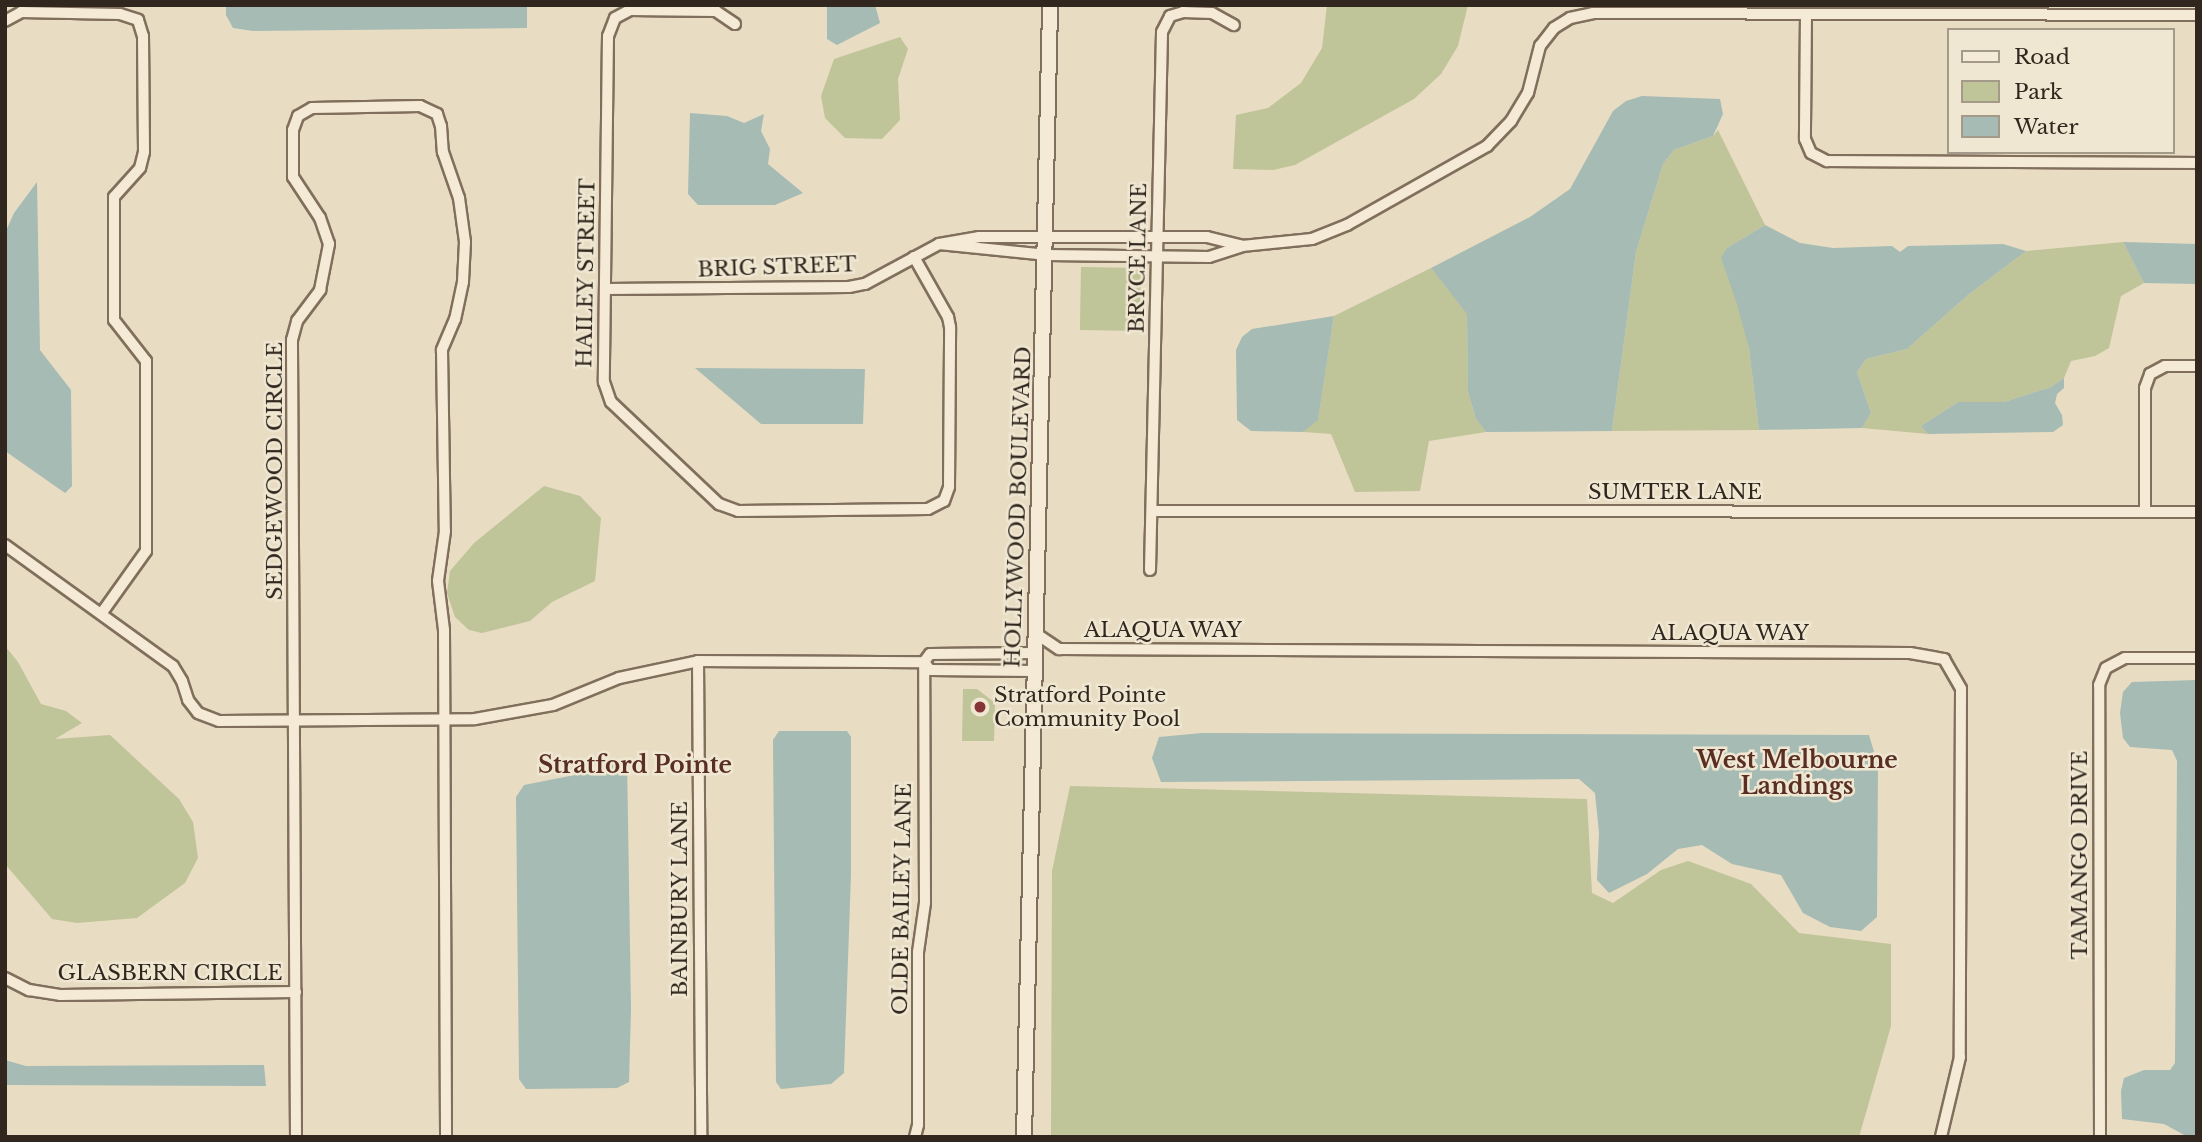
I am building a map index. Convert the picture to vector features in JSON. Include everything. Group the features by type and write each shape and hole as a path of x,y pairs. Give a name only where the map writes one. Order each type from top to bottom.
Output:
{"street":[{"name":"HOLLYWOOD BOULEVARD","path":"1024,1137 1051,5"},
{"name":"HAILEY STREET","path":"735,24 716,11 630,10 615,18 608,36 604,382 611,402 719,504 738,511 928,509 944,501 949,487 950,327 948,317 914,257"},
{"path":"5,21 21,12 120,14 138,20 143,36 144,152 140,168 114,197 114,320 146,361 146,551 101,614"},
{"name":"BRYCE LANE","path":"1150,570 1162,32 1170,16 1183,12 1212,13 1234,24"},
{"path":"939,244 1047,255 1209,257 1242,246 1312,239 1346,225 1487,146 1511,121 1528,93 1540,46 1554,28 1570,18 1593,13 2197,15"},
{"path":"1806,14 1805,139 1811,153 1827,162 2197,163"},
{"name":"SEDGEWOOD CIRCLE","path":"296,1137 292,340 297,321 320,290 329,244 320,218 293,177 293,130 298,116 312,108 420,106 437,114 441,126 443,152 459,198 465,242 463,282 458,307 442,350 445,530 438,581 444,630 446,1137"},
{"name":"BRIG STREET","path":"607,289 865,285 939,244 979,237 1207,237 1242,246"},
{"path":"2145,512 2145,388 2150,374 2165,366 2197,366"},
{"name":"SUMTER LANE","path":"1153,511 2197,512"},
{"path":"5,545 173,666 182,681 187,700 198,713 219,721 475,719 553,705 619,678 698,661 923,662 930,670 1034,671"},
{"name":"ALAQUA WAY","path":"1035,633 1059,649 1910,653 1944,659 1961,689 1960,1057 1941,1137"},
{"path":"923,662 930,654 1035,653"},
{"name":"TAMANGO DRIVE","path":"2100,1137 2099,685 2106,668 2125,658 2197,658"},
{"name":"BAINBURY LANE","path":"698,661 701,1137"},
{"name":"OLDE BAILEY LANE","path":"915,1137 918,1125 918,952 925,903 923,662"},
{"name":"GLASBERN CIRCLE","path":"5,978 29,990 61,995 296,992"}],"green space":[{"path":"1327,5 1468,5 1458,46 1441,74 1414,99 1295,165 1273,170 1233,169 1236,115 1268,108 1301,83 1322,48"},
{"path":"900,37 908,49 898,79 900,120 882,139 845,138 825,118 821,96 834,59"},
{"path":"1718,130 1765,225 1727,248 1749,349 1759,430 1612,431 1636,252 1663,164 1674,150 1713,136"},
{"path":"2123,242 2144,283 2121,296 2109,348 2095,356 2071,361 2064,378 2051,387 2004,402 1958,402 1921,426 1928,434 1862,428 1871,413 1857,372 1866,359 1907,349 1968,295 2026,251"},
{"path":"1081,267 1141,268 1140,331 1080,330"},
{"path":"1431,268 1467,313 1468,392 1476,419 1486,432 1429,441 1420,491 1355,492 1331,434 1303,432 1318,419 1334,316"},
{"path":"544,486 580,496 601,518 595,581 552,602 530,621 482,633 469,630 455,617 447,593 450,571 474,543"},
{"path":"5,646 18,662 41,704 66,711 82,723 55,739 110,735 179,799 193,822 198,858 185,883 137,918 77,923 52,919 5,864"},
{"path":"963,689 977,689 995,703 994,741 962,741"},
{"path":"1070,786 1587,799 1592,893 1613,903 1661,870 1688,861 1751,884 1799,933 1891,944 1891,1026 1859,1137 1051,1137 1052,871"}],"water":[{"path":"226,5 527,5 527,28 253,31 233,28 226,15"},
{"path":"827,5 875,5 880,23 837,45 827,39"},
{"path":"1642,96 1720,99 1723,114 1713,136 1674,150 1663,164 1636,252 1612,431 1486,432 1476,419 1468,392 1467,314 1431,268 1530,217 1570,189 1613,111 1626,101"},
{"path":"690,113 727,116 744,123 764,114 761,131 770,149 768,164 803,193 775,205 698,205 688,194"},
{"path":"37,182 40,350 71,390 72,486 65,493 5,451 5,233 14,213"},
{"path":"1765,225 1800,243 1833,248 1892,246 1900,252 1908,246 2003,244 2026,251 1968,295 1907,349 1866,359 1857,372 1871,413 1862,428 1759,430 1749,349 1721,258 1727,248"},
{"path":"2123,242 2197,244 2197,284 2144,283"},
{"path":"1334,316 1318,420 1303,432 1251,431 1237,420 1236,350 1242,337 1252,329"},
{"path":"695,368 865,369 863,424 761,424"},
{"path":"2064,378 2064,388 2057,394 2055,403 2062,415 2063,425 2053,432 1928,434 1921,426 1958,402 2004,402 2051,387"},
{"path":"2197,680 2197,1137 2188,1137 2164,1124 2122,1119 2121,1091 2124,1078 2144,1070 2170,1070 2175,1063 2177,761 2172,750 2130,747 2123,738 2120,713 2123,692 2132,682"},
{"path":"779,731 847,731 851,737 851,874 844,1073 831,1084 781,1089 776,1082 773,740"},
{"path":"1202,733 1869,735 1878,765 1877,917 1861,931 1830,927 1803,913 1781,875 1732,864 1702,845 1678,849 1647,874 1609,893 1597,880 1599,833 1595,793 1579,779 1161,782 1152,758 1159,737"},
{"path":"627,758 631,1009 629,1082 617,1088 526,1089 519,1079 516,797 524,785 580,774"},
{"path":"5,1060 26,1066 264,1065 266,1086 5,1085"}],"place":[{"name":"Stratford Pointe Community Pool","path":"980,707"}],"district":[{"name":"Stratford Pointe","path":"635,765"},
{"name":"West Melbourne Landings","path":"1797,773"}]}
